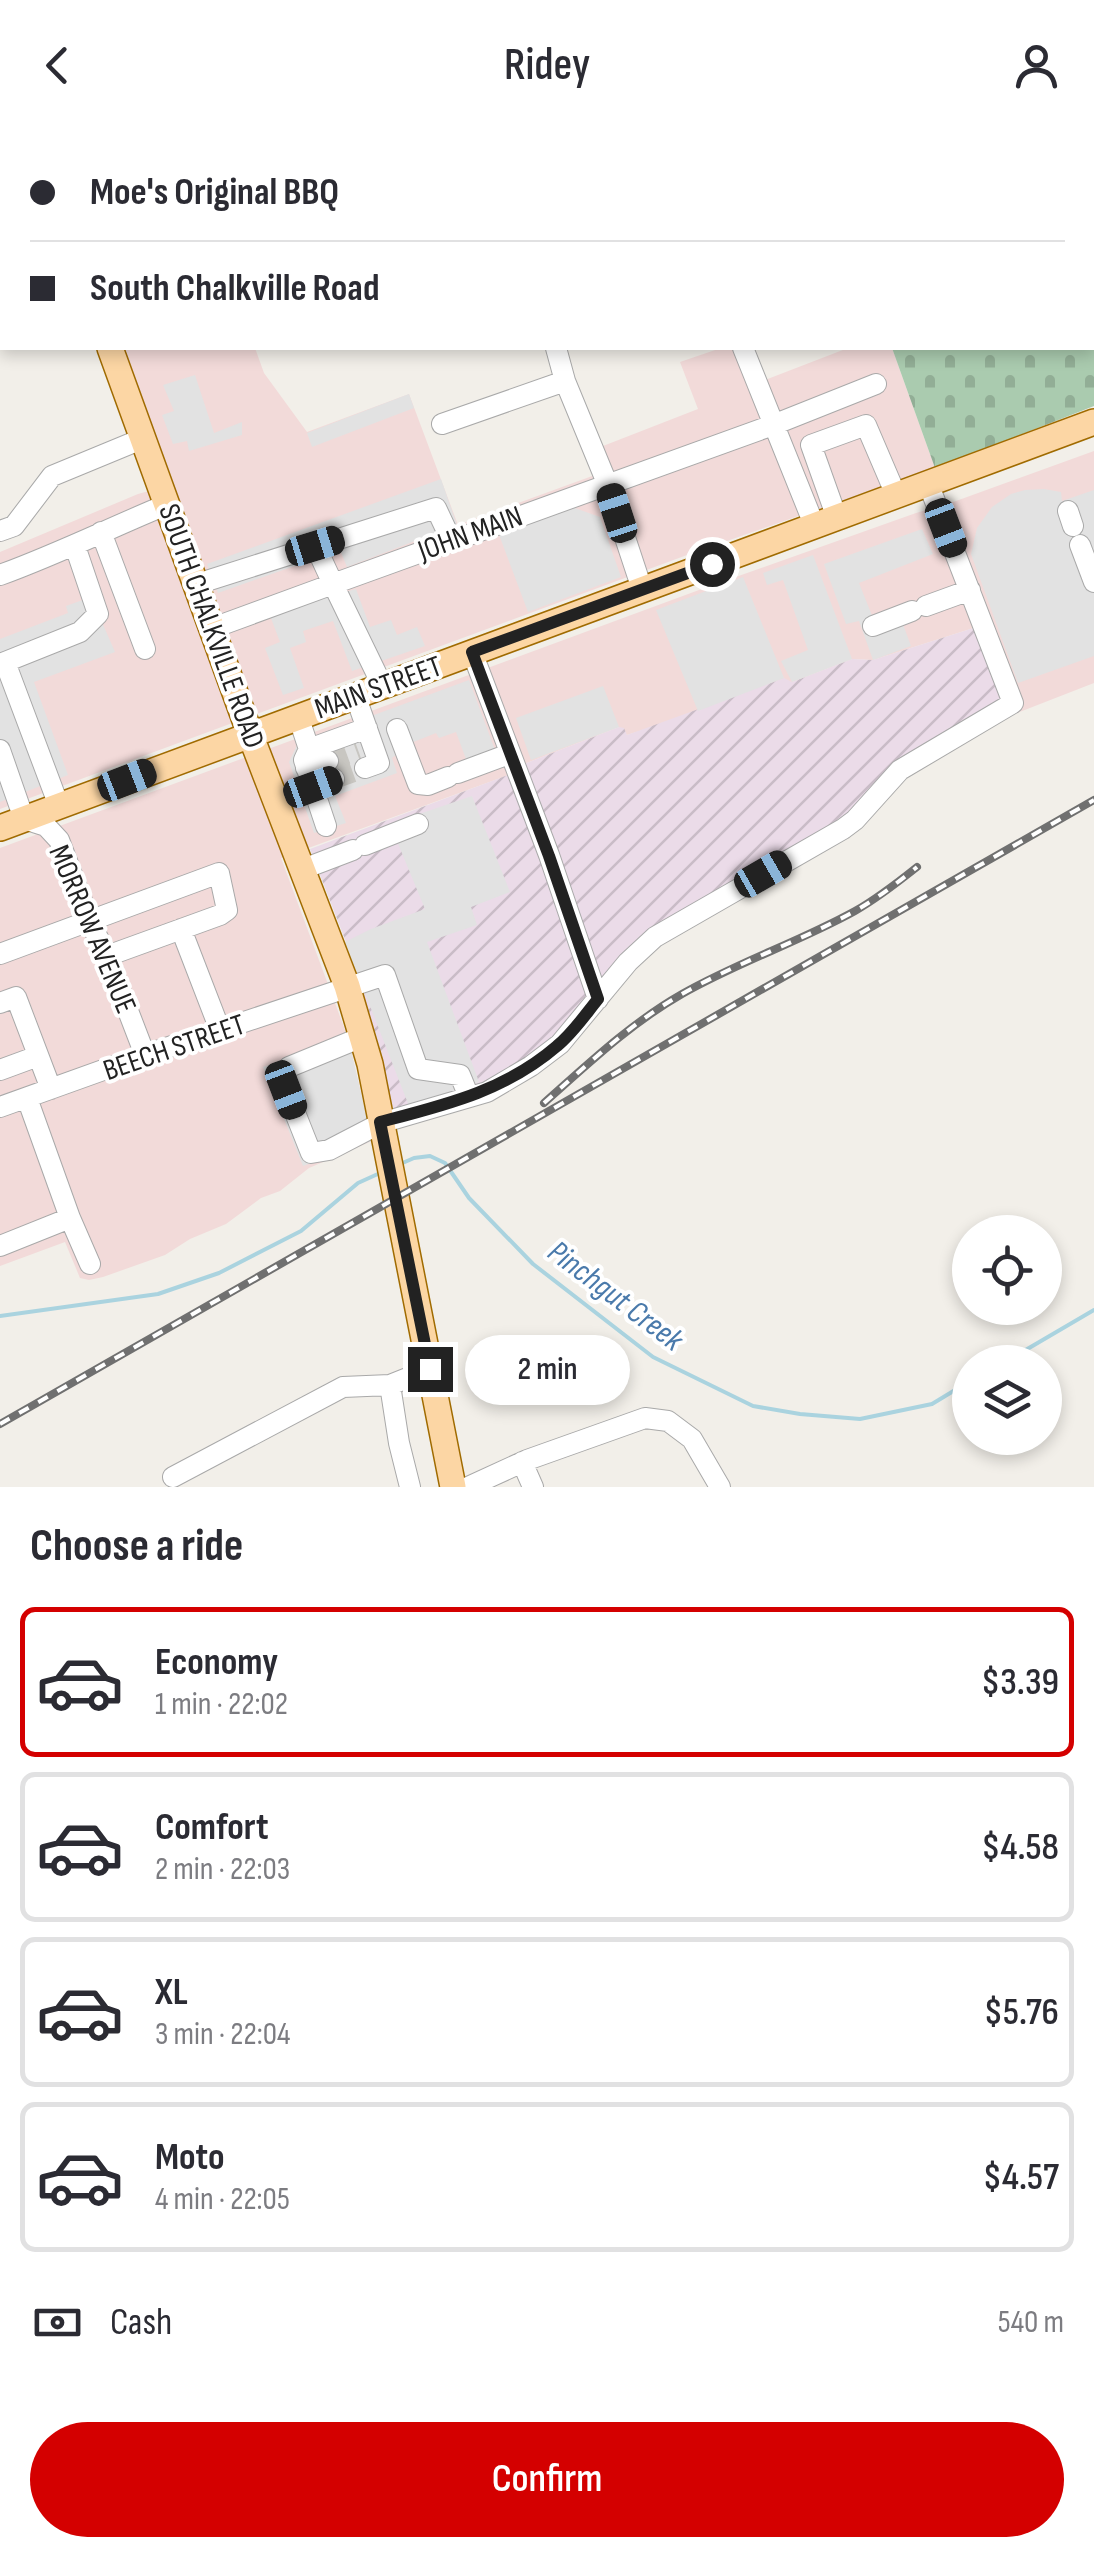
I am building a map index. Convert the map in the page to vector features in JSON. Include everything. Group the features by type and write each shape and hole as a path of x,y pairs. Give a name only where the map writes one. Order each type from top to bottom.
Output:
{"main road":[{"name":"SOUTH CHALKVILLE ROAD","path":"111,350 250,734 347,986 393,1180 453,1487"},
{"name":"MAIN STREET","path":"12,824 1093,425"}],"street":[{"path":"557,350 607,482 642,589"},
{"path":"744,350 773,424 826,523"},
{"path":"442,424 565,380"},
{"name":"JOHN MAIN","path":"213,628 876,384"},
{"path":"826,523 810,444 866,424 896,496"},
{"path":"7,528 52,476 144,438"},
{"path":"362,1037 289,1067 283,1075 311,1152 383,1134 487,1092 532,1066 560,1044 628,962 656,936 843,829 900,770 1013,703 928,483"},
{"path":"0,575 168,504"},
{"path":"197,584 436,508 451,540"},
{"path":"1073,527 1094,582"},
{"path":"102,532 145,648"},
{"path":"59,806 2,663 80,632 98,614 74,546"},
{"path":"315,546 382,685"},
{"path":"873,626 970,590"},
{"path":"472,652 598,999"},
{"path":"276,800 318,769 366,748 355,695"},
{"path":"298,716 318,769 326,826"},
{"path":"397,729 418,784 428,785 509,754"},
{"path":"0,750 12,824"},
{"name":"MORROW AVENUE","path":"12,824 46,826 59,840 145,1055"},
{"path":"303,869 418,824"},
{"path":"0,954 219,873 226,910 220,915 107,956"},
{"path":"181,929 220,1030"},
{"name":"BEECH STREET","path":"0,1107 385,975 418,1069 460,1075 469,1097"},
{"path":"0,1003 16,998 51,1090"},
{"path":"0,1070 38,1056"},
{"path":"26,1098 90,1264"},
{"path":"0,1246 70,1218"},
{"path":"174,1477 344,1387 390,1386 430,1369"},
{"path":"390,1386 410,1487"},
{"path":"468,1487 522,1462 644,1418 668,1422 692,1439 720,1487"},
{"path":"522,1462 532,1487"}],"shaded area":[{"path":"123,350 256,350 264,373 307,432 409,394 458,525 595,475 585,453 698,409 680,362 715,350 741,350 765,380 843,350 893,350 935,468 687,555 0,809 0,552 138,494 174,484"},
{"path":"195,375 214,433 242,422 242,435 189,451 187,441 173,444 162,415 174,411 163,385"},
{"path":"409,394 414,408 312,447 307,433"},
{"path":"1094,451 1094,683 1017,713 983,625 873,660 852,659 627,735 619,727 524,764 517,772 281,858 348,1038 372,1141 309,1168 226,1224 165,1255 103,1277 80,1278 65,1242 0,1266 0,848 699,590"},
{"path":"441,479 457,525 347,567 340,550 218,593 207,564"},
{"path":"1044,489 1061,492 1062,501 1094,490 1094,656 1018,683 971,554 977,528 992,507 1011,494"},
{"path":"569,506 600,517 621,577 528,612 498,532"},
{"path":"922,529 933,554 859,583 877,628 901,619 911,646 873,660 859,621 846,624 824,564"},
{"path":"813,555 852,659 792,682 781,661 808,650 783,580 767,585 763,573"},
{"path":"743,577 784,678 698,711 656,610"},
{"path":"356,589 370,627 391,620 397,635 417,627 425,646 352,671 333,621 303,631 306,642 290,648 304,688 283,695 265,648 280,642 269,613"},
{"path":"91,597 115,652 34,682 68,775 0,802 0,639 68,613 66,606"},
{"path":"983,625 1013,703 900,770 866,809 661,933 531,1066 398,1118 388,1096 355,965 310,849 516,772 524,764 619,727 627,735 784,678 792,682 852,659 873,660"},
{"path":"469,680 495,750 466,759 456,732 439,738 436,733 411,743 392,758 397,773 335,796 346,823 314,833 289,762 298,743"},
{"path":"603,686 619,727 531,760 516,718"},
{"path":"472,796 510,892 471,907 477,925 427,942 479,1082 409,1106 345,942 425,909 390,824"},
{"path":"348,1038 372,1141 303,1166 263,1067"}],"green space":[{"path":"893,350 1094,350 1094,406 935,468"}],"waterway":[{"name":"Pinchgut Creek","path":"398,1165 430,1156 445,1163 469,1198 533,1264 653,1357 753,1406 860,1419 932,1404 952,1392"},
{"name":"Pinchgut Creek","path":"0,1316 158,1294 219,1273 301,1231 358,1183 380,1173"},
{"name":"Pinchgut Creek","path":"1034,1345 1094,1310"}],"tunnel":[{"path":"328,761 358,750"},
{"path":"334,779 365,768"}],"railway":[{"path":"0,1424 1094,800"},
{"path":"544,1103 663,1005 855,911 917,867"}],"route":[{"path":"430,1369 380,1122 487,1092 560,1044 598,999 472,652 712,564"}]}
